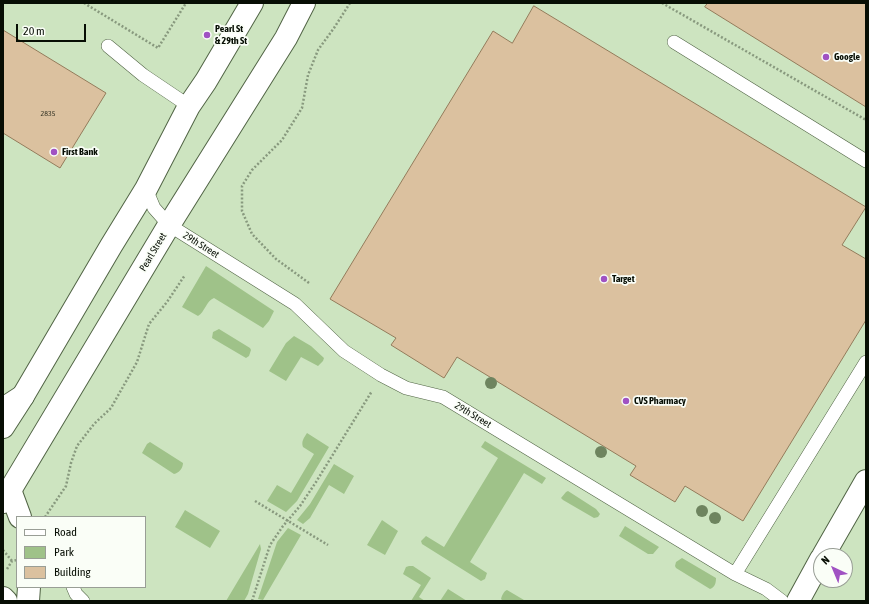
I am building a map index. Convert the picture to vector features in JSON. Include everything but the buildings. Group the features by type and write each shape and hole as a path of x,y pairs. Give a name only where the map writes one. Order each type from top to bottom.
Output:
{"main road":[{"path":"3,427 23,396 110,246 146,188 189,106 206,81 252,3"},
{"name":"Pearl Street","path":"6,496 169,225 286,38 304,3"},
{"path":"3,409 23,396"},
{"path":"828,548 866,481"},
{"path":"6,496 19,516"},
{"path":"798,601 813,574"},
{"path":"28,588 28,601"},
{"path":"3,598 6,601"}],"lane":[{"path":"674,42 866,161"},
{"path":"108,46 143,75 189,106"},
{"name":"29th Street","path":"146,188 154,208 169,225 295,304 344,351 406,388 442,397 735,574 766,589 782,601"},
{"path":"735,574 866,362"},
{"path":"73,588 76,594 83,601"}],"path":[{"path":"84,3 158,48 186,3"},
{"path":"309,283 276,260 252,234 242,211 242,186 252,170 282,140 302,108 308,76 318,50 350,3"},
{"path":"662,3 866,120"},
{"path":"46,516 66,486 71,463 77,446 94,424 111,408 137,362 149,324 167,302 185,275"},
{"path":"252,601 270,545 275,536 300,506 316,482 382,375"},
{"path":"255,501 328,545"},
{"path":"3,550 12,561"},
{"path":"7,569 12,561 16,560"}],"green space":[{"path":"206,266 274,311 269,321 263,328 214,298 211,299 198,316 182,307"},
{"path":"219,329 250,348 251,350 249,356 246,358 212,338 213,332"},
{"path":"294,336 311,346 324,358 318,366 301,357 286,381 269,371 286,343"},
{"path":"307,433 329,447 297,501 286,512 267,501 277,485 291,493 314,454 302,445"},
{"path":"485,441 546,478 542,484 524,473 470,562 487,573 485,579 481,581 422,544 421,541 426,536 444,547 498,458 481,447"},
{"path":"150,442 183,463 179,471 174,474 142,453 147,444"},
{"path":"334,464 354,476 344,494 329,485 310,518 303,524 297,520 310,504"},
{"path":"568,491 596,509 600,514 598,517 594,518 563,500 561,498"},
{"path":"185,510 220,531 210,548 175,527"},
{"path":"382,520 398,531 385,555 367,545"},
{"path":"625,526 659,547 653,554 648,554 619,536"},
{"path":"288,528 301,535 263,600 258,599 277,542"},
{"path":"260,544 261,549 248,594 244,601 226,601"},
{"path":"682,558 716,578 713,587 710,589 676,568 676,562"},
{"path":"413,566 431,578 419,597 425,601 411,601 421,585 403,574 406,567"},
{"path":"448,589 467,601 440,601"},
{"path":"507,590 524,601 503,601 501,599 502,596"}],"place":[{"name":"Pearl St & 29th St","path":"207,35"},
{"name":"Google","path":"826,57"},
{"name":"First Bank","path":"54,152"},
{"name":"Target","path":"604,279"},
{"name":"CVS Pharmacy","path":"626,401"}]}
